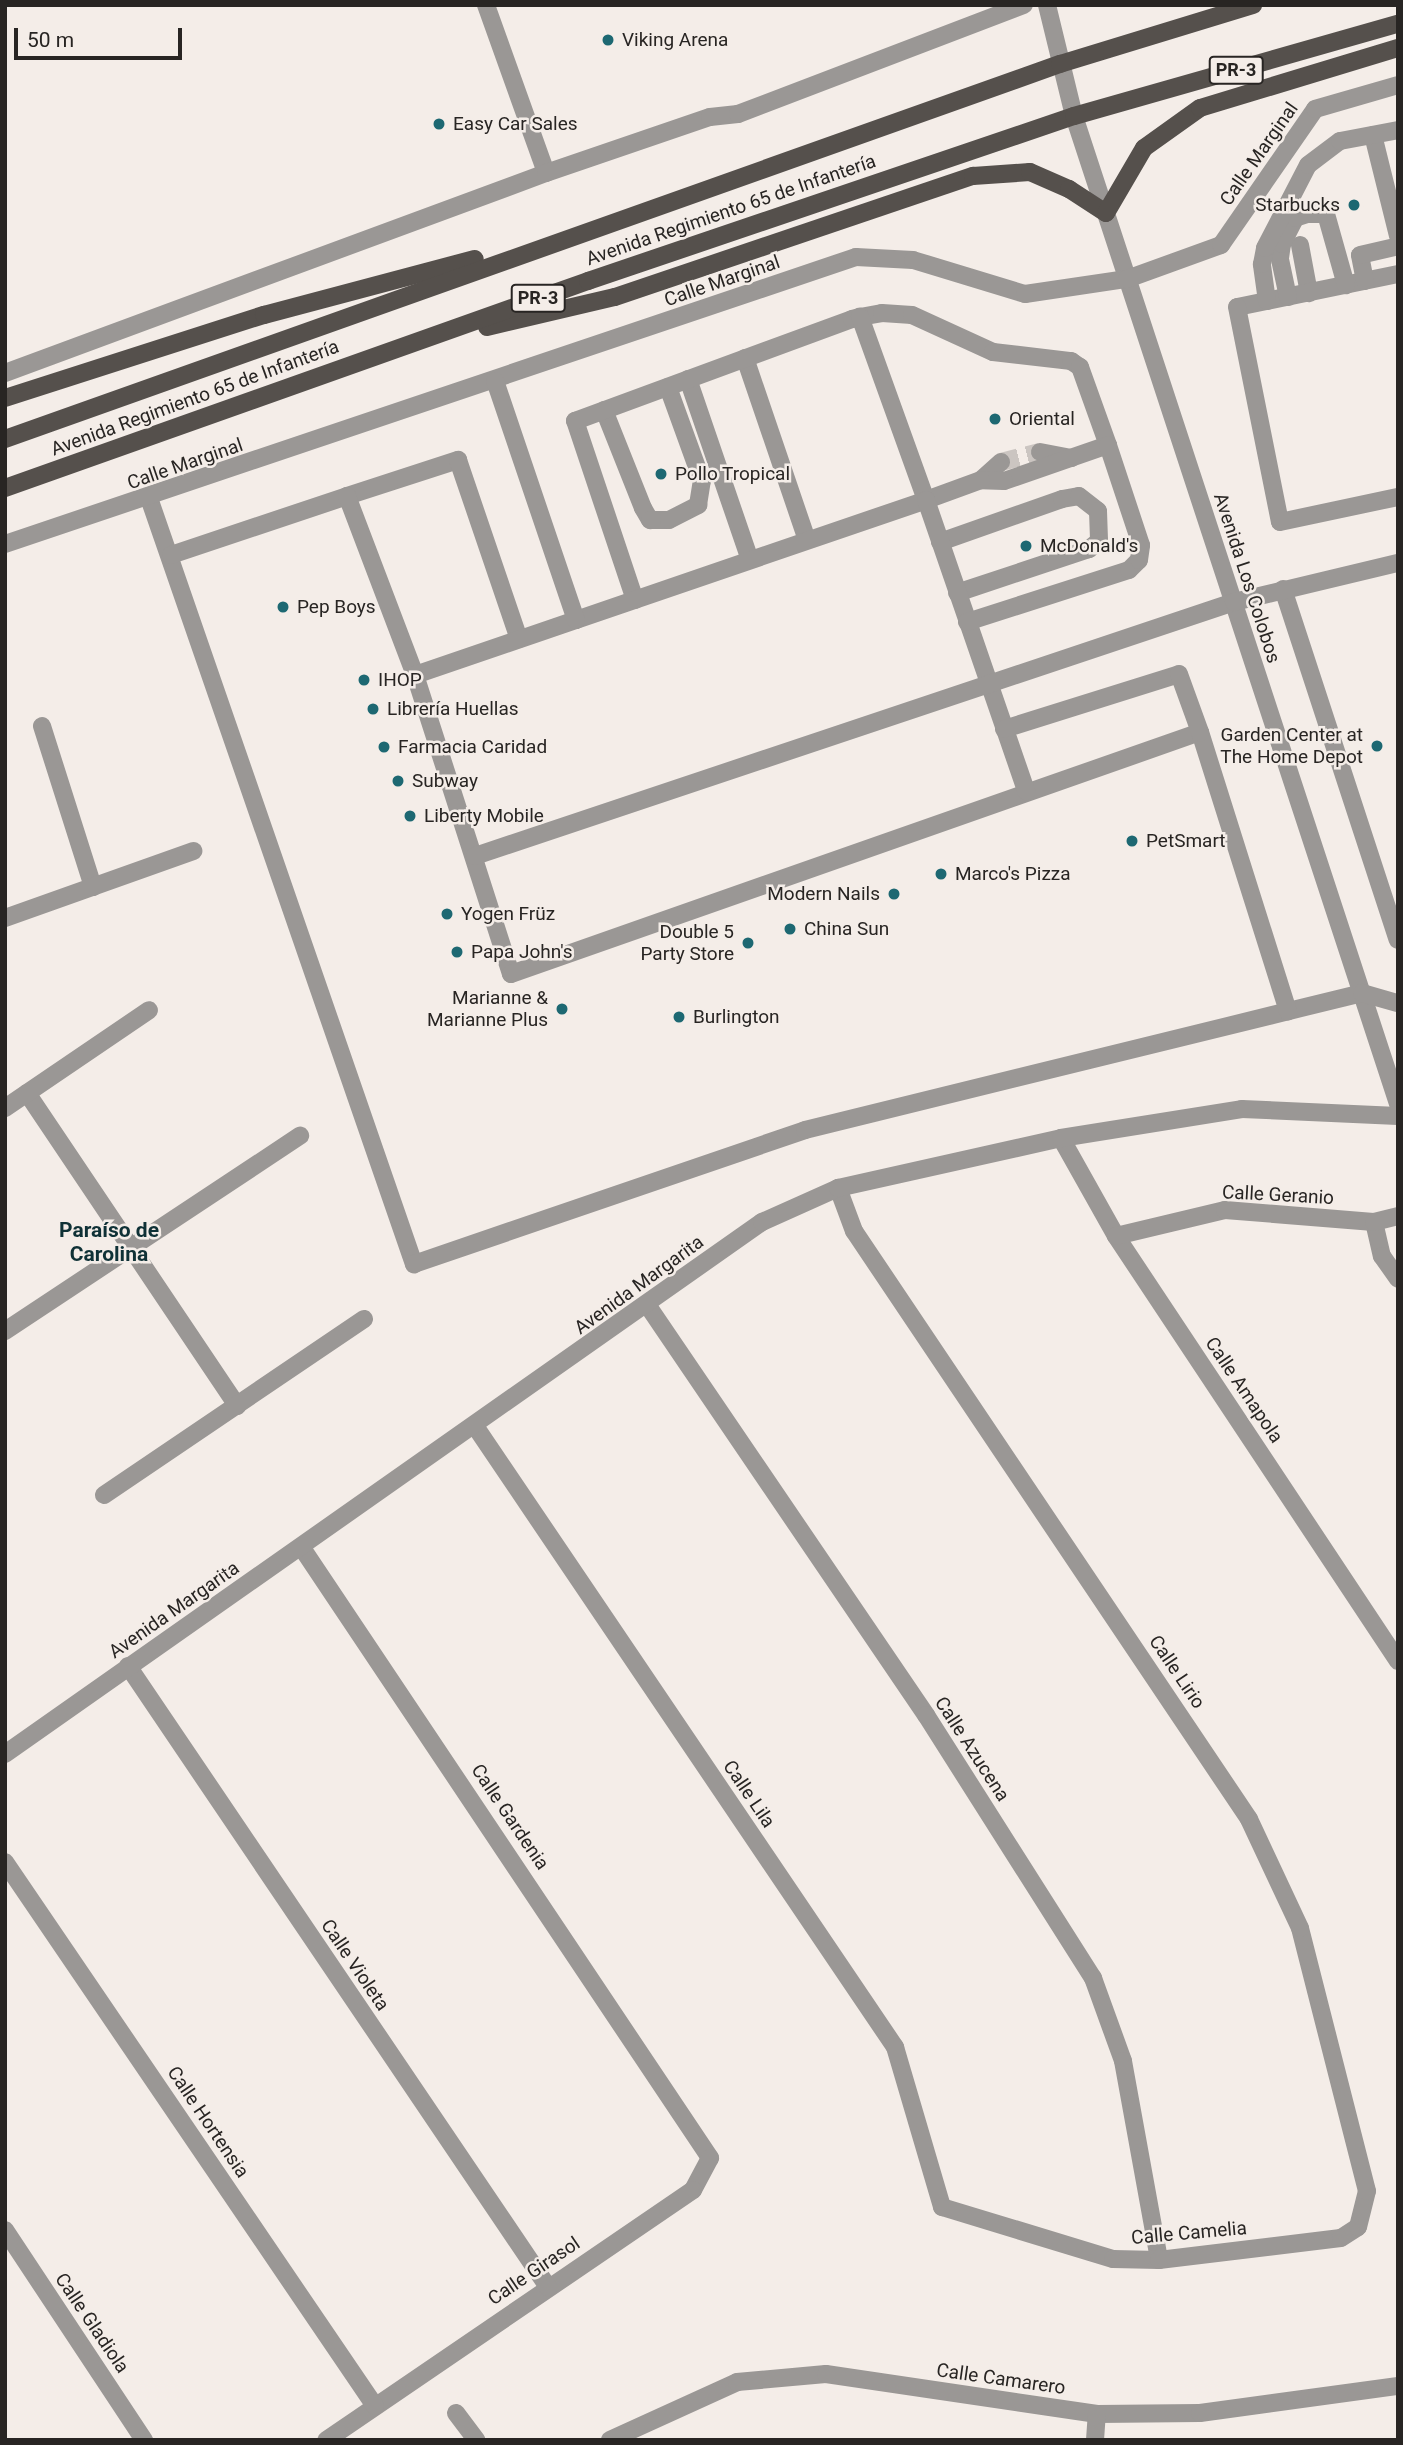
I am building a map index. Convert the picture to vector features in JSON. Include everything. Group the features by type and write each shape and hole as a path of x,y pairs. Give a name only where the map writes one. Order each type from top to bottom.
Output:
{"main road":[{"name":"Avenida Regimiento 65 de Infantería","path":"5,439 594,227 1060,64 1253,5"},
{"name":"Avenida Regimiento 65 de Infantería","path":"5,488 406,345 1074,116 1398,24"},
{"path":"406,345 615,297 973,176 1030,172 1069,189 1106,213 1144,148 1199,108 1398,48"},
{"path":"5,398 264,315 594,227"}],"street":[{"path":"486,5 546,173"},
{"path":"5,373 546,173 710,117 738,114 1024,5"},
{"name":"Avenida Los Colobos","path":"1047,5 1074,116 1398,1104"},
{"name":"Calle Marginal","path":"5,544 149,498 856,257 913,260 1025,295 1127,279 1222,245 1315,110 1398,85"},
{"path":"1267,301 1262,264 1265,248 1308,165 1340,141 1398,130"},
{"path":"1373,135 1398,236"},
{"path":"1288,297 1280,258 1282,244 1295,218 1307,214 1326,214 1346,285"},
{"path":"1300,245 1309,293"},
{"path":"1365,281 1360,255 1398,246"},
{"path":"1398,274 1237,307 1280,522 1398,497"},
{"path":"635,600 575,421 860,317 912,315 993,352 1071,361 1080,367 1140,545 1139,560 1129,570 967,622"},
{"path":"860,317 1026,790"},
{"path":"745,358 807,540"},
{"path":"688,379 750,559"},
{"path":"495,381 576,620"},
{"path":"604,410 650,520 669,520 698,505 702,481 668,387"},
{"path":"415,675 981,480 1004,481 1108,445"},
{"path":"1040,452 1072,458"},
{"path":"171,555 458,460 519,639"},
{"path":"981,480 1001,462"},
{"path":"347,496 415,675 511,974 1026,790 1200,732"},
{"path":"940,542 1062,499 1079,496 1098,511 1099,541 1089,549 957,593"},
{"path":"149,498 171,555 414,1264 805,1130 1362,993 1398,1003"},
{"path":"475,856 1234,602 1398,563"},
{"path":"1283,589 1398,940"},
{"path":"1004,729 1179,674 1289,1011"},
{"path":"42,726 93,887"},
{"path":"5,918 193,851"},
{"path":"5,1108 149,1010"},
{"path":"27,1093 237,1406"},
{"name":"Avenida Margarita","path":"5,1754 648,1306 762,1222 838,1188 1061,1138 1242,1108 1398,1116"},
{"path":"5,1331 132,1250 300,1136"},
{"name":"Calle Amapola","path":"1061,1138 1116,1236 1398,1661"},
{"name":"Calle Lirio","path":"838,1188 854,1231 1249,1819 1300,1928 1367,2191 1358,2227"},
{"name":"Calle Geranio","path":"1116,1236 1225,1210 1374,1222 1398,1216"},
{"path":"1374,1222 1382,1256 1398,1279"},
{"name":"Calle Azucena","path":"648,1306 926,1715 1093,1978 1122,2061 1159,2260"},
{"path":"104,1495 364,1319"},
{"name":"Calle Lila","path":"475,1426 895,2047 942,2207"},
{"name":"Calle Gardenia","path":"302,1548 680,2113"},
{"name":"Calle Violeta","path":"128,1666 548,2287"},
{"name":"Calle Hortensia","path":"5,1862 375,2406"},
{"name":"Calle Girasol","path":"326,2440 693,2190 710,2158 680,2113"},
{"name":"Calle Camelia","path":"942,2207 1113,2259 1159,2260 1341,2238 1358,2227"},
{"name":"Calle Gladiola","path":"5,2230 145,2440"},
{"name":"Calle Camarero","path":"610,2440 737,2382 825,2374 1097,2414 1200,2413 1398,2386"},
{"path":"456,2413 476,2440"},
{"path":"1095,2440 1097,2414"}],"tunnel":[{"path":"1001,462 1040,452"}],"place":[{"name":"Viking Arena","path":"608,40"},
{"name":"Easy Car Sales","path":"439,124"},
{"name":"Starbucks","path":"1354,205"},
{"name":"Oriental","path":"995,419"},
{"name":"Pollo Tropical","path":"661,474"},
{"name":"McDonald's","path":"1026,546"},
{"name":"Pep Boys","path":"283,607"},
{"name":"IHOP","path":"364,680"},
{"name":"Librería Huellas","path":"373,709"},
{"name":"Garden Center at The Home Depot","path":"1377,746"},
{"name":"Farmacia Caridad","path":"384,747"},
{"name":"Subway","path":"398,781"},
{"name":"Liberty Mobile","path":"410,816"},
{"name":"PetSmart","path":"1132,841"},
{"name":"Marco's Pizza","path":"941,874"},
{"name":"Modern Nails","path":"894,894"},
{"name":"Yogen Früz","path":"447,914"},
{"name":"China Sun","path":"790,929"},
{"name":"Double 5 Party Store","path":"748,943"},
{"name":"Papa John's","path":"457,952"},
{"name":"Marianne & Marianne Plus","path":"562,1009"},
{"name":"Burlington","path":"679,1017"}],"district":[{"name":"Paraíso de Carolina","path":"109,1242"}]}
